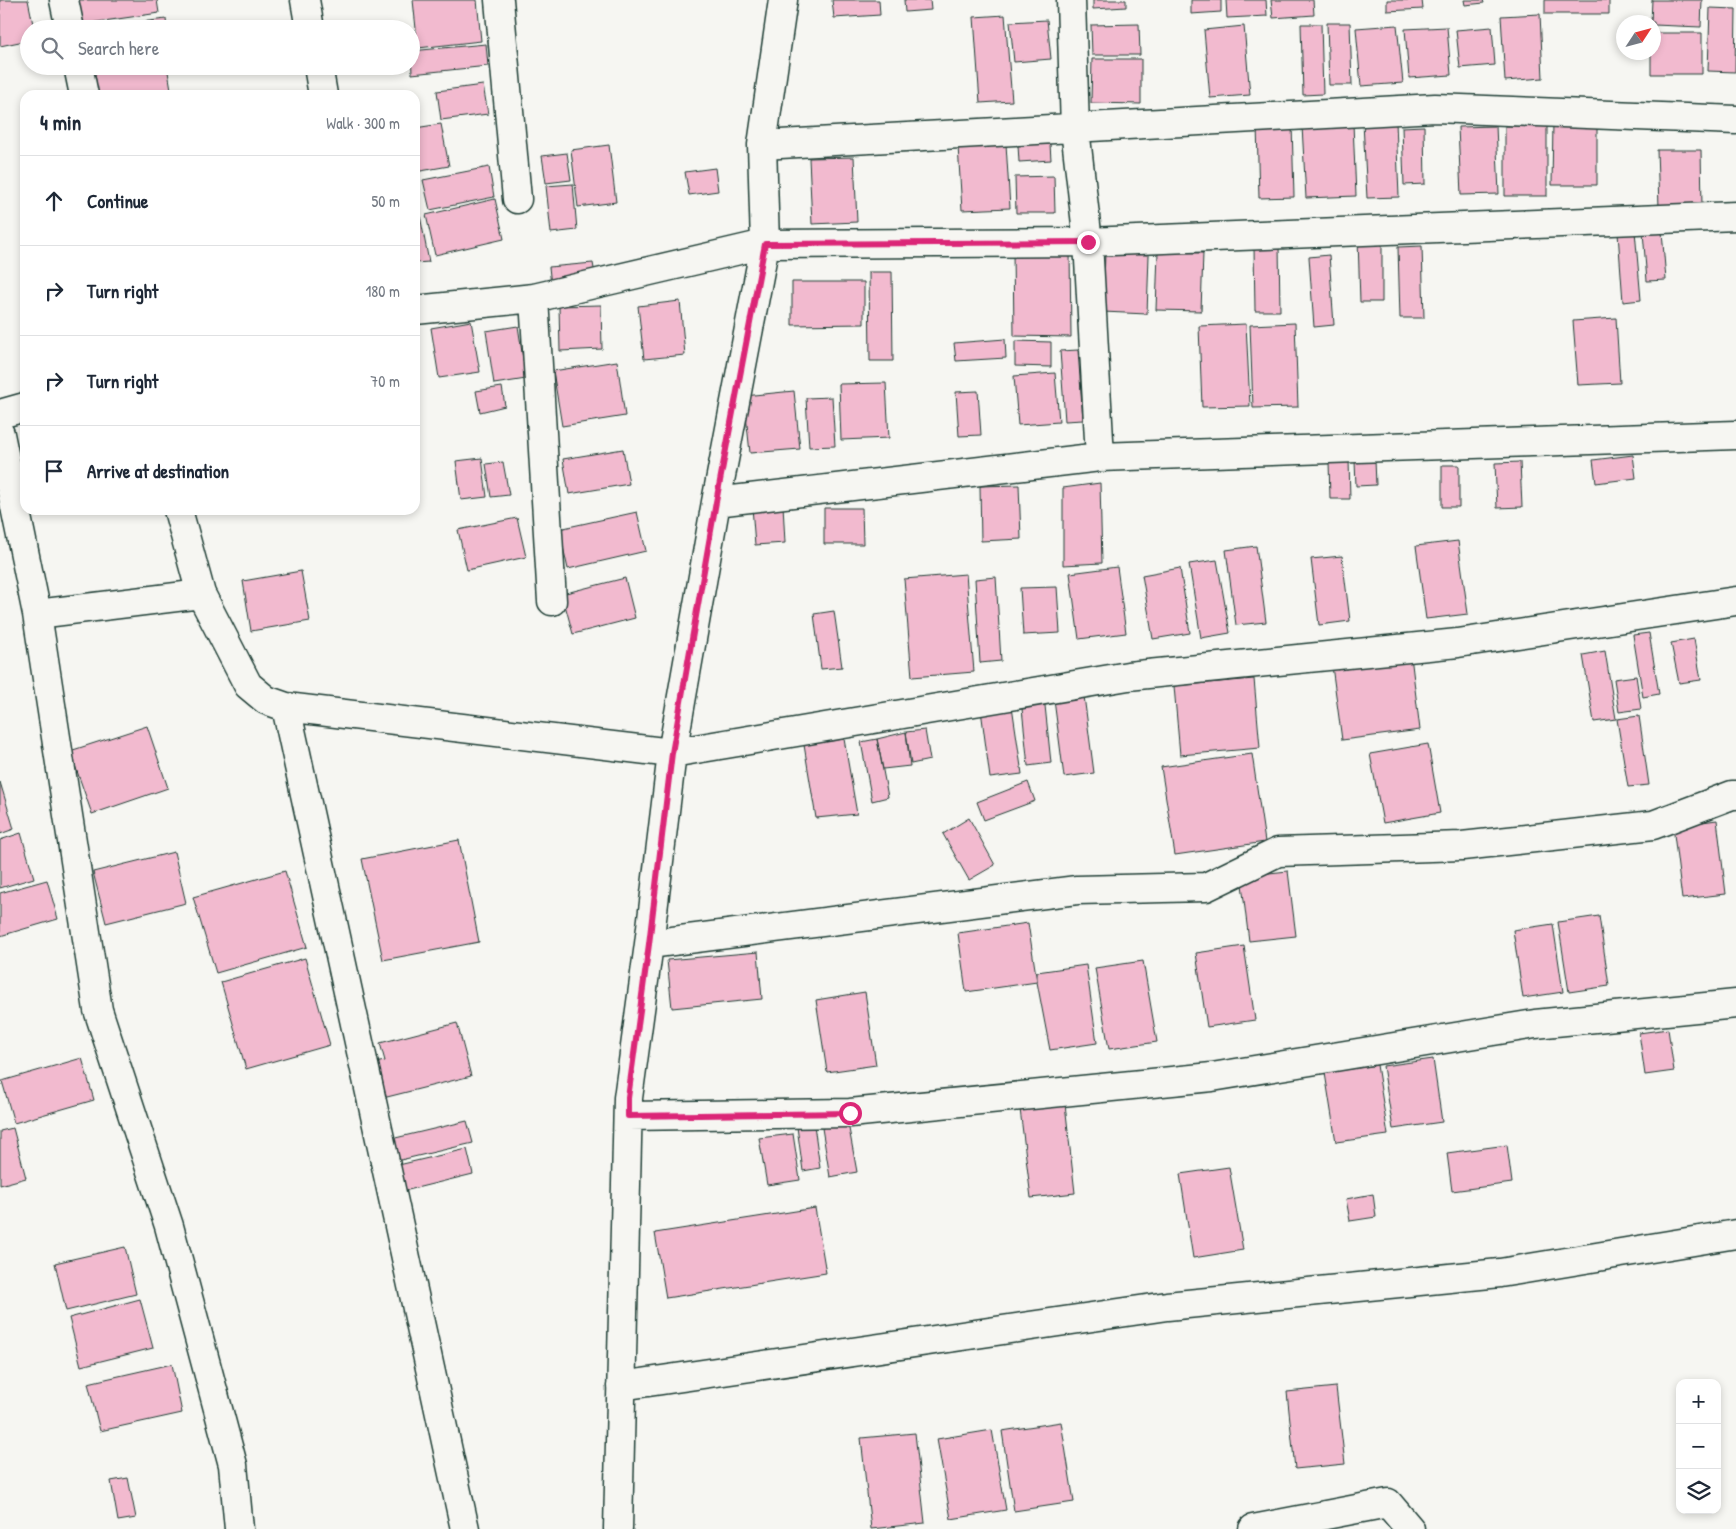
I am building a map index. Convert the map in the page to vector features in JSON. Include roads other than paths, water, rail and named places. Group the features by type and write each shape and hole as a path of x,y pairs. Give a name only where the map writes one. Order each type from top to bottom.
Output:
{"street":[{"path":"64,0 68,20"},
{"path":"305,0 308,20"},
{"path":"499,0 517,199"},
{"path":"618,1529 628,1098 672,753 716,502 765,244 762,145 782,0"},
{"path":"1071,0 1075,129 1088,242 1100,456"},
{"path":"80,75 83,90"},
{"path":"320,75 322,90"},
{"path":"762,145 1435,108 1736,120"},
{"path":"420,309 534,298 765,244 1088,242 1736,216"},
{"path":"534,298 552,601"},
{"path":"0,414 20,408"},
{"path":"0,434 37,614 98,1010 169,1226 233,1465 240,1529"},
{"path":"716,502 1100,456 1736,435"},
{"path":"179,515 201,594 248,685 266,700 286,706 672,753 1128,676 1458,643 1736,601"},
{"path":"37,614 201,594"},
{"path":"286,706 464,1529"},
{"path":"649,944 1077,890 1206,887 1278,852 1462,846 1653,825 1736,795"},
{"path":"628,1116 850,1113 1183,1080 1212,1077 1535,1024 1736,1004"},
{"path":"622,1386 1167,1306 1500,1273 1736,1234"},
{"path":"1253,1529 1388,1503 1410,1529"}]}
